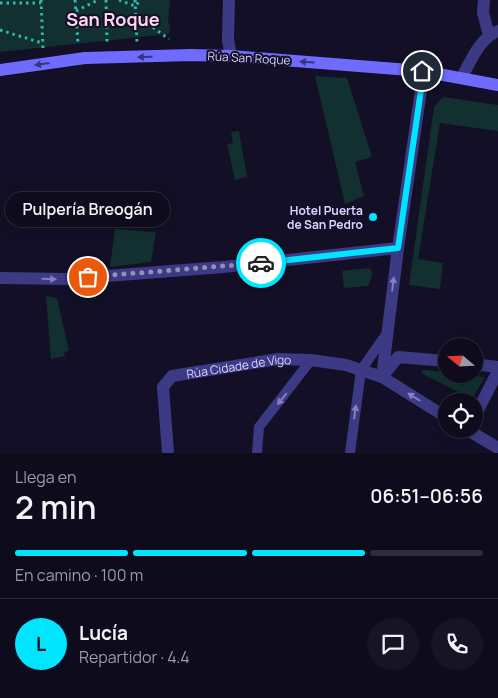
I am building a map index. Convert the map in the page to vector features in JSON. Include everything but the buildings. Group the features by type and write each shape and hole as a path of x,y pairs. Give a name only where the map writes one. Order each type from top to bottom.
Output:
{"street":[{"path":"229,0 228,40 231,56"},
{"path":"462,77 474,54 493,33 483,13 484,0"},
{"name":"Rúa San Roque","path":"0,70 85,58 191,55 231,56 422,71 498,85"},
{"path":"382,377 398,248 422,83 422,71"},
{"path":"0,278 68,279 204,269 398,248"},
{"path":"382,377 398,357 438,360"},
{"name":"Rúa Cidade de Vigo","path":"168,453 164,386 172,376 278,359 311,360 346,365 382,377 438,412"},
{"path":"483,365 498,367"},
{"path":"483,399 498,371"},
{"path":"483,437 498,448"}],"lane":[{"path":"350,453 361,370 387,332"},
{"path":"257,453 259,427 311,360"}],"path":[{"path":"75,0 78,47"},
{"path":"76,11 98,0"},
{"path":"106,0 107,45"},
{"path":"119,0 136,6"},
{"path":"135,0 138,43"},
{"path":"136,6 140,0"},
{"path":"0,3 41,2 43,50"},
{"path":"136,15 169,39"},
{"path":"0,30 42,43"}],"green space":[{"path":"0,0 170,0 169,34 0,52"},
{"path":"315,76 347,78 372,157 355,162 364,196 345,204"},
{"path":"443,97 498,105 498,131 440,123 418,259 443,263 440,289 409,285 434,107"},
{"path":"239,131 247,177 235,180 227,144 233,143 231,132"},
{"path":"115,229 156,232 151,262 110,267"},
{"path":"369,268 373,273 368,286 344,288 342,271"},
{"path":"46,296 57,298 69,351 64,352 65,356 51,359"},
{"path":"423,370 438,371 438,382 421,373"},
{"path":"441,383 481,383 476,393 460,393"}],"way so far":[{"path":"88,277 261,263"}],"place":[{"name":"Hotel Puerta de San Pedro","path":"373,217"},
{"name":"Pulpería Breogán","path":"88,277"}],"district":[{"name":"San Roque","path":"113,19"}],"route":[{"path":"261,263 398,248 422,83 422,71"}]}
